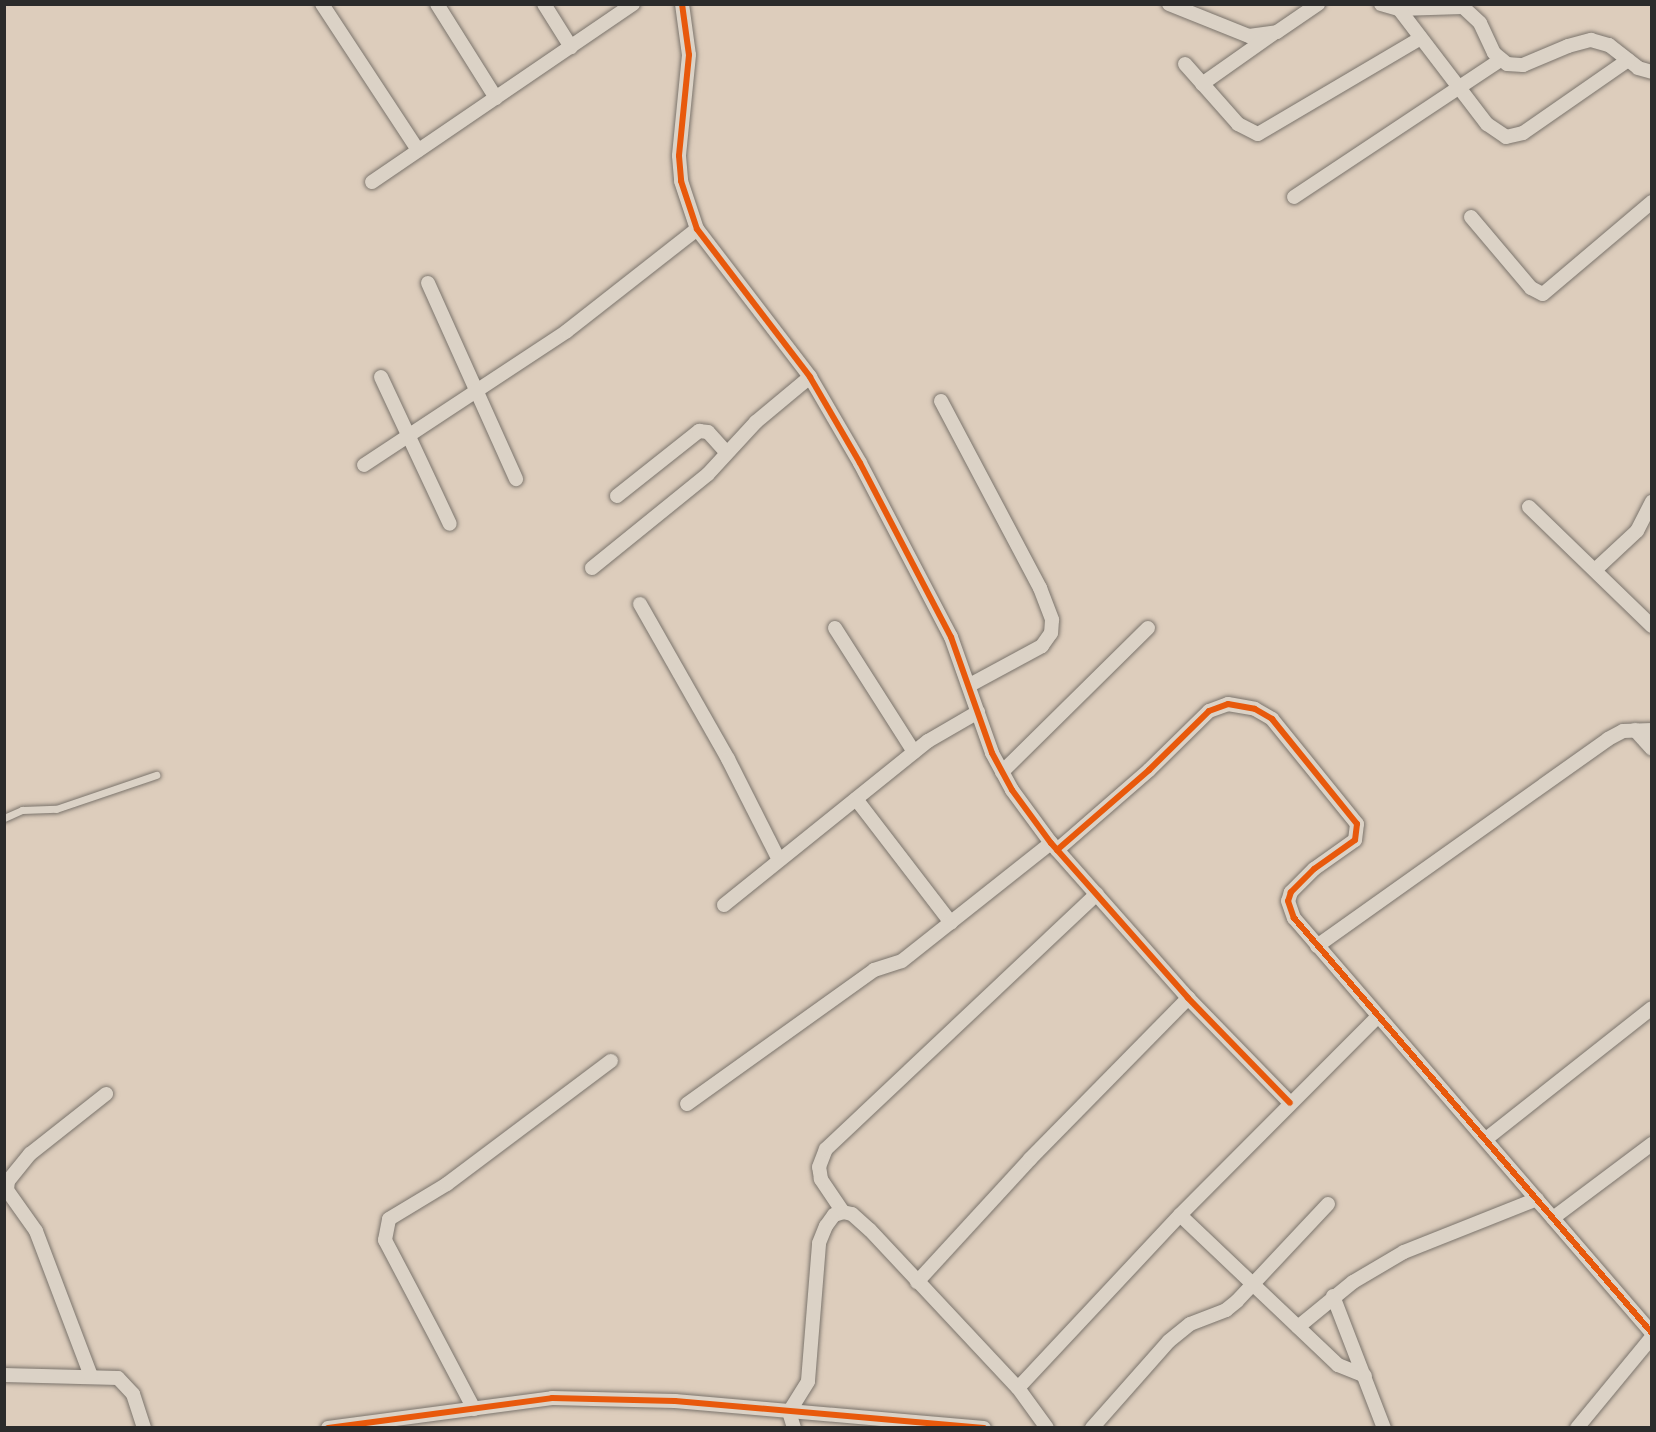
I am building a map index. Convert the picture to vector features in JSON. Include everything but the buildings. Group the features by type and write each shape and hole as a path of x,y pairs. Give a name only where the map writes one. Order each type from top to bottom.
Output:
{"street":[{"path":"322,4 418,150"},
{"path":"436,4 496,98"},
{"path":"544,4 571,47"},
{"path":"372,182 633,4"},
{"path":"682,4 689,55 679,156 681,182 697,229 810,377 905,546 951,637 1002,772 1054,847 1188,998 1290,1103"},
{"path":"1169,4 1233,32 1249,36 1277,32"},
{"path":"1202,84 1318,4"},
{"path":"1381,4 1399,9 1463,7 1480,22 1500,60"},
{"path":"1399,9 1487,124 1506,137 1522,133 1628,60"},
{"path":"1185,64 1238,124 1258,134 1421,38"},
{"path":"1294,197 1457,86 1500,60 1523,65 1568,46 1592,40 1609,45 1628,60 1652,72"},
{"path":"1472,217 1531,288 1543,294 1652,202"},
{"path":"364,465 567,331 697,229"},
{"path":"428,283 516,479"},
{"path":"381,377 450,524"},
{"path":"592,568 708,474 756,422 810,377"},
{"path":"940,401 1040,588 1052,620 1051,633 1042,646 970,685"},
{"path":"617,496 699,431 708,432 727,453"},
{"path":"1595,570 1637,531 1652,502"},
{"path":"1529,507 1652,626"},
{"path":"640,604 728,759 779,860"},
{"path":"835,628 914,752"},
{"path":"1002,772 1148,628"},
{"path":"687,1104 874,970 902,961 951,922 1054,847 1149,771 1209,711 1228,704 1255,709 1272,719 1357,824 1355,840 1300,882 1288,901 1294,918 1652,1335 1577,1428"},
{"path":"724,904 914,752 978,712"},
{"path":"1317,946 1608,739 1635,730 1652,729"},
{"path":"1635,730 1652,749"},
{"path":"856,799 951,922"},
{"path":"843,1212 821,1179 819,1167 826,1149 1097,894"},
{"path":"918,1282 1030,1159 1188,998"},
{"path":"1486,1139 1652,1008"},
{"path":"1018,1388 1180,1215 1377,1017"},
{"path":"474,1409 385,1240 389,1219 447,1184 611,1061"},
{"path":"91,1376 36,1231 7,1190 8,1181 30,1154 106,1094"},
{"path":"1552,1218 1652,1144"},
{"path":"1298,1327 1334,1296 1404,1252 1537,1199"},
{"path":"1092,1428 1169,1341 1190,1324 1226,1310 1328,1204"},
{"path":"794,1428 789,1412 808,1381 812,1299 819,1243 826,1226 834,1215 843,1212 852,1214 870,1230 1018,1388 1047,1428"},
{"path":"1180,1215 1338,1365 1365,1376"},
{"path":"1334,1296 1384,1428"},
{"path":"4,1375 118,1378 127,1384 144,1428"},
{"path":"327,1428 357,1426 552,1398 594,1398 789,1412 897,1424 984,1428"}],"lane":[{"path":"4,818 22,810 56,810 156,775"}],"cycle path":[{"path":"682,4 689,55 679,156 681,181 697,229 810,377 860,463 951,637 992,753 1012,790 1051,843 1188,998 1290,1103"},
{"path":"1057,850 1149,770 1209,711 1228,704 1255,709 1272,719 1357,824 1355,840 1314,869 1291,892 1288,901 1294,918 1652,1333"},
{"path":"328,1428 552,1398 675,1401 984,1428"}]}
